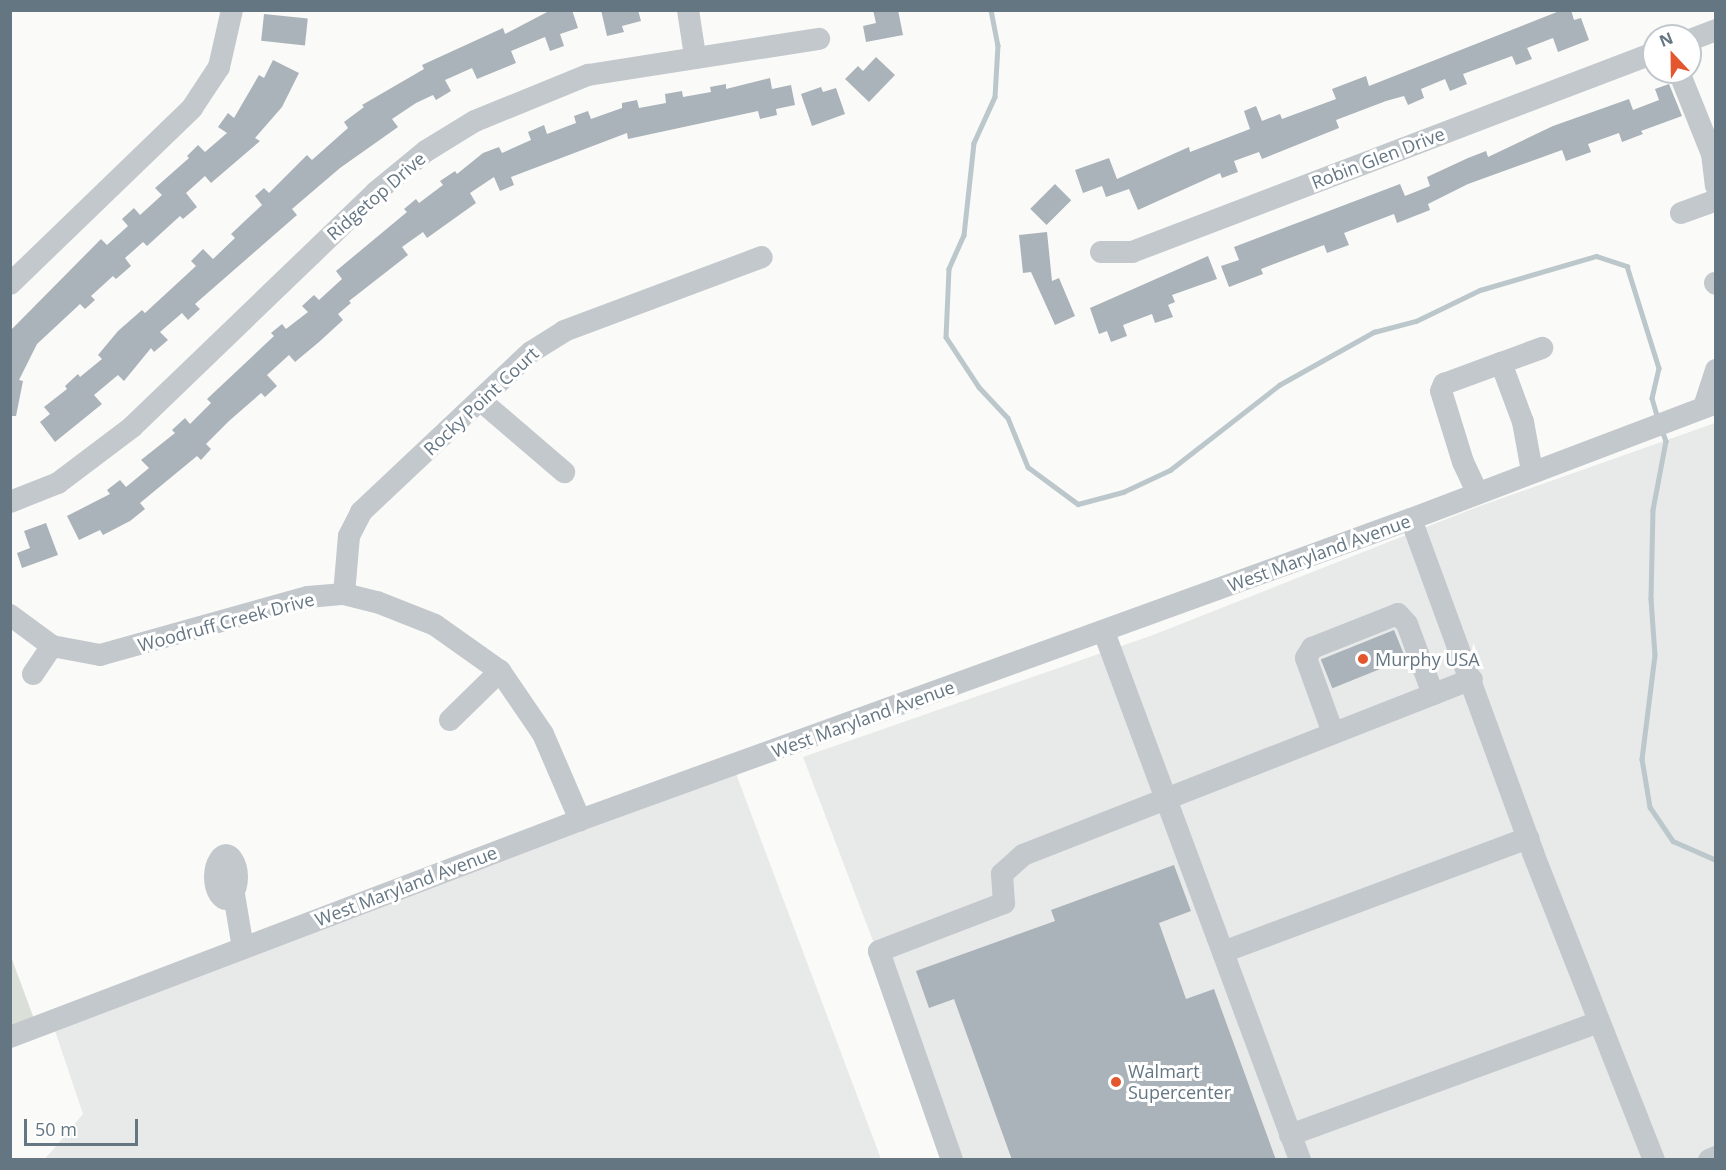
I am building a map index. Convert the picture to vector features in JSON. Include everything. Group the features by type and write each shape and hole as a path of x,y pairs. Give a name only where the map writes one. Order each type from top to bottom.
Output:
{"street":[{"path":"10,284 192,108 219,67 232,10"},
{"path":"688,10 695,56"},
{"name":"Ridgetop Drive","path":"10,502 58,483 132,427 376,192 426,152 475,121 588,75 695,56 819,39"},
{"name":"Robin Glen Drive","path":"1101,252 1132,252 1642,58"},
{"path":"1684,84 1712,154 1716,186"},
{"path":"1681,213 1716,200"},
{"name":"Rocky Point Court","path":"344,594 350,536 361,512 531,352 564,331 762,257"},
{"path":"1477,492 1463,462 1441,391 1444,384 1542,348"},
{"path":"1501,363 1523,422 1532,471"},
{"path":"1710,405 1716,370"},
{"path":"480,400 564,472"},
{"name":"West Maryland Avenue","path":"10,1037 580,820 1104,632 1411,519 1710,405"},
{"path":"1411,519 1472,679 1528,838 1654,1160"},
{"name":"Woodruff Creek Drive","path":"10,615 52,646 100,655 308,597 344,594 377,602 435,625 500,671 543,734 580,820"},
{"path":"1333,733 1306,658 1312,648 1398,614 1407,624 1433,694"},
{"path":"1104,632 1299,1160"},
{"path":"33,674 52,646"},
{"path":"450,720 500,671"},
{"path":"952,1160 879,951 1004,903 1002,874 1023,855 1472,679"},
{"path":"1223,952 1528,838"},
{"path":"230,871 243,948"},
{"path":"1290,1135 1599,1022"},
{"path":"1708,1160 1716,1157"}],"shaded area":[{"path":"1715,423 1715,1159 956,1159 803,757 1153,635 1477,507"},
{"path":"735,771 881,1159 44,1160 83,1114 54,1028"},
{"path":"10,954 37,1027 10,1037"}],"building":[{"path":"551,10 572,10 578,28 560,34 564,46 550,51 545,37 511,51 516,63 477,79 472,68 445,80 451,91 436,100 433,95 416,103 392,119 398,127 340,168 292,209 297,215 195,304 200,309 188,320 182,313 160,332 168,340 154,352 151,348 124,381 118,375 94,395 102,404 55,442 40,422 50,414 44,407 67,389 65,386 78,374 80,377 102,359 98,355 118,331 142,310 145,313 196,266 191,261 203,249 213,259 235,238 231,234 262,205 255,196 264,188 269,193 307,155 312,160 348,128 344,122 364,107 362,105 424,69 422,65 503,28 505,34"},
{"path":"601,10 638,10 641,21 622,26 624,32 607,36"},
{"path":"873,10 898,10 903,35 866,42 863,26 876,23"},
{"path":"1562,10 1571,10 1574,20 1581,18 1589,40 1558,52 1553,38 1527,48 1532,59 1516,65 1512,56 1463,74 1467,84 1450,91 1445,79 1421,89 1424,98 1408,105 1404,96 1336,120 1339,128 1262,159 1259,152 1234,161 1238,172 1222,178 1220,173 1138,210 1129,189 1106,197 1102,186 1083,193 1075,170 1109,158 1117,179 1189,147 1190,152 1250,129 1244,111 1256,106 1262,121 1280,114 1282,119 1336,99 1332,89 1366,76 1369,86"},
{"path":"264,14 308,19 305,45 261,41"},
{"path":"876,57 895,75 869,102 845,79 858,66 863,71"},
{"path":"273,60 299,73 282,107 255,138 260,141 211,183 205,176 186,193 197,207 183,219 180,216 147,246 143,242 125,258 131,266 116,279 113,276 91,296 95,300 85,309 80,304 37,344 19,380 23,381 16,416 10,416 10,331 101,239 107,245 128,226 122,219 134,208 140,215 162,195 155,188 189,158 187,156 198,145 205,152 227,133 218,127 228,113 234,118 259,75 264,78"},
{"path":"770,78 772,89 791,85 795,105 776,109 777,115 760,119 758,111 628,139 627,133 511,177 514,185 500,191 494,177 470,193 476,203 427,238 423,232 402,247 408,255 349,301 351,303 338,314 343,320 295,362 289,355 267,375 277,386 265,397 261,393 229,421 206,444 211,449 201,460 197,456 140,503 145,509 130,521 103,535 100,530 79,540 67,516 110,494 107,490 120,480 126,487 149,468 141,460 175,433 172,430 185,418 190,424 211,403 207,399 274,336 271,333 282,324 286,329 308,312 302,306 314,295 319,300 342,279 336,271 407,212 404,209 416,199 419,203 443,185 440,181 455,171 457,174 483,153 499,147 502,153 531,140 528,132 544,125 547,134 576,123 574,116 588,111 591,119 622,108 622,103 637,100 639,108 666,103 665,94 682,91 683,97 711,92 710,87 726,84 726,89"},
{"path":"1669,84 1682,116 1641,131 1643,134 1622,142 1619,133 1588,144 1591,152 1566,161 1562,150 1468,184 1428,204 1430,210 1397,223 1394,214 1344,233 1349,245 1327,253 1324,245 1261,269 1263,274 1229,287 1221,266 1239,260 1234,247 1400,184 1405,196 1430,186 1427,177 1486,151 1488,157 1553,126 1629,99 1633,110 1659,100 1655,89"},
{"path":"821,87 823,92 836,88 845,114 812,126 801,94"},
{"path":"1055,184 1071,200 1047,225 1030,209"},
{"path":"1047,232 1052,281 1059,278 1075,316 1055,325 1031,272 1023,273 1019,235"},
{"path":"1208,256 1217,279 1172,295 1175,302 1168,305 1173,317 1155,323 1152,314 1123,325 1127,336 1111,342 1107,331 1099,334 1090,308"},
{"path":"46,523 58,555 22,568 17,553 30,548 24,531"},
{"name":"Murphy USA","path":"1394,630 1406,659 1332,688 1321,660"},
{"name":"Walmart Supercenter","path":"1174,865 1191,911 1159,923 1186,999 1214,989 1276,1160 1012,1160 954,999 929,1008 916,971 1055,921 1051,910"}],"waterway":[{"path":"991,10 998,45 995,97 974,143 964,235 949,269 946,337 979,387 1008,418 1028,467 1078,504 1123,492 1170,470 1279,385 1374,332 1416,321 1480,290 1596,256 1627,266 1659,368 1652,398 1658,419"},
{"path":"1662,430 1666,441 1653,510 1651,599 1655,655 1642,759 1650,807 1673,841 1716,860"}],"place":[{"name":"Murphy USA","path":"1363,659"},
{"name":"Walmart Supercenter","path":"1116,1082"}]}
